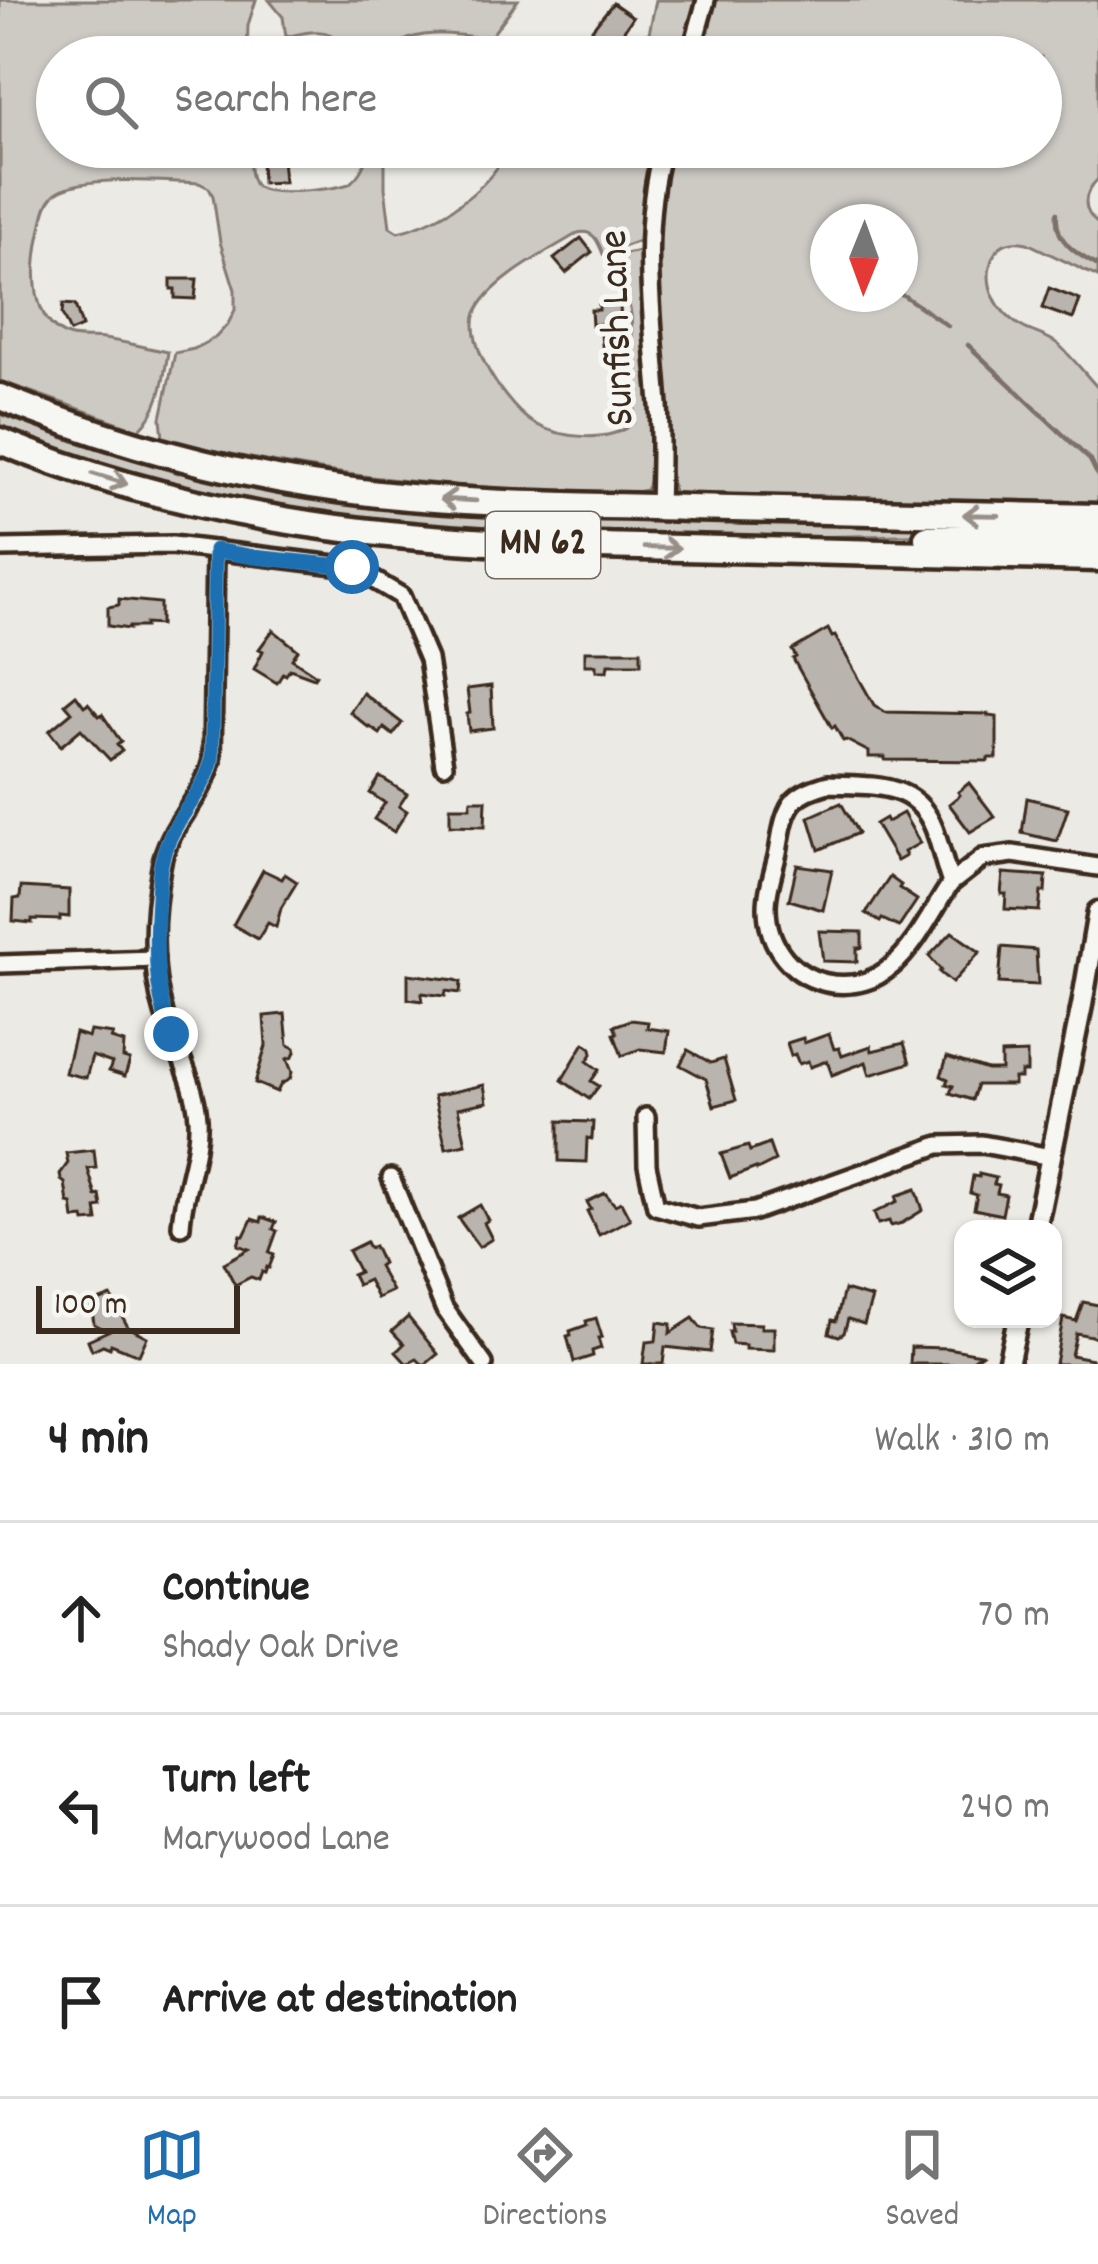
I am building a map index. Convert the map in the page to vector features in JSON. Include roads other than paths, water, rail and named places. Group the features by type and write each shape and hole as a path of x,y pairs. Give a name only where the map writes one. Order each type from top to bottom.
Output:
{"highway":[{"name":"MN 62","path":"0,397 147,448 288,481 379,494 440,500 1098,517"},
{"name":"MN 62","path":"0,441 172,498 321,527 465,542 1098,558"},
{"path":"715,549 822,540 1098,538"}],"street":[{"path":"696,36 706,0"},
{"name":"Sunfish Lane","path":"659,168 650,244 660,425 659,507"},
{"path":"0,548 172,545 352,567 401,596 428,659 444,765"},
{"path":"181,1226 198,1119 191,1081 164,1015 155,959 165,850 204,784 212,760 215,550"},
{"path":"951,883 927,812 910,797 887,786 828,784 792,802 767,903 769,926 777,950 795,970 849,986 873,980 897,962 951,883 983,858 1013,854 1098,867"},
{"path":"1038,1220 1098,912"},
{"path":"0,964 155,959"},
{"path":"646,1117 646,1165 656,1206 698,1218 754,1211 939,1145 982,1144 1051,1157"},
{"path":"391,1178 443,1308 484,1364"},
{"path":"1008,1364 1016,1328"}],"waterway":[{"path":"1057,213 1063,239 1098,266"},
{"path":"918,305 948,326"},
{"path":"968,345 1090,460 1098,476"}]}
